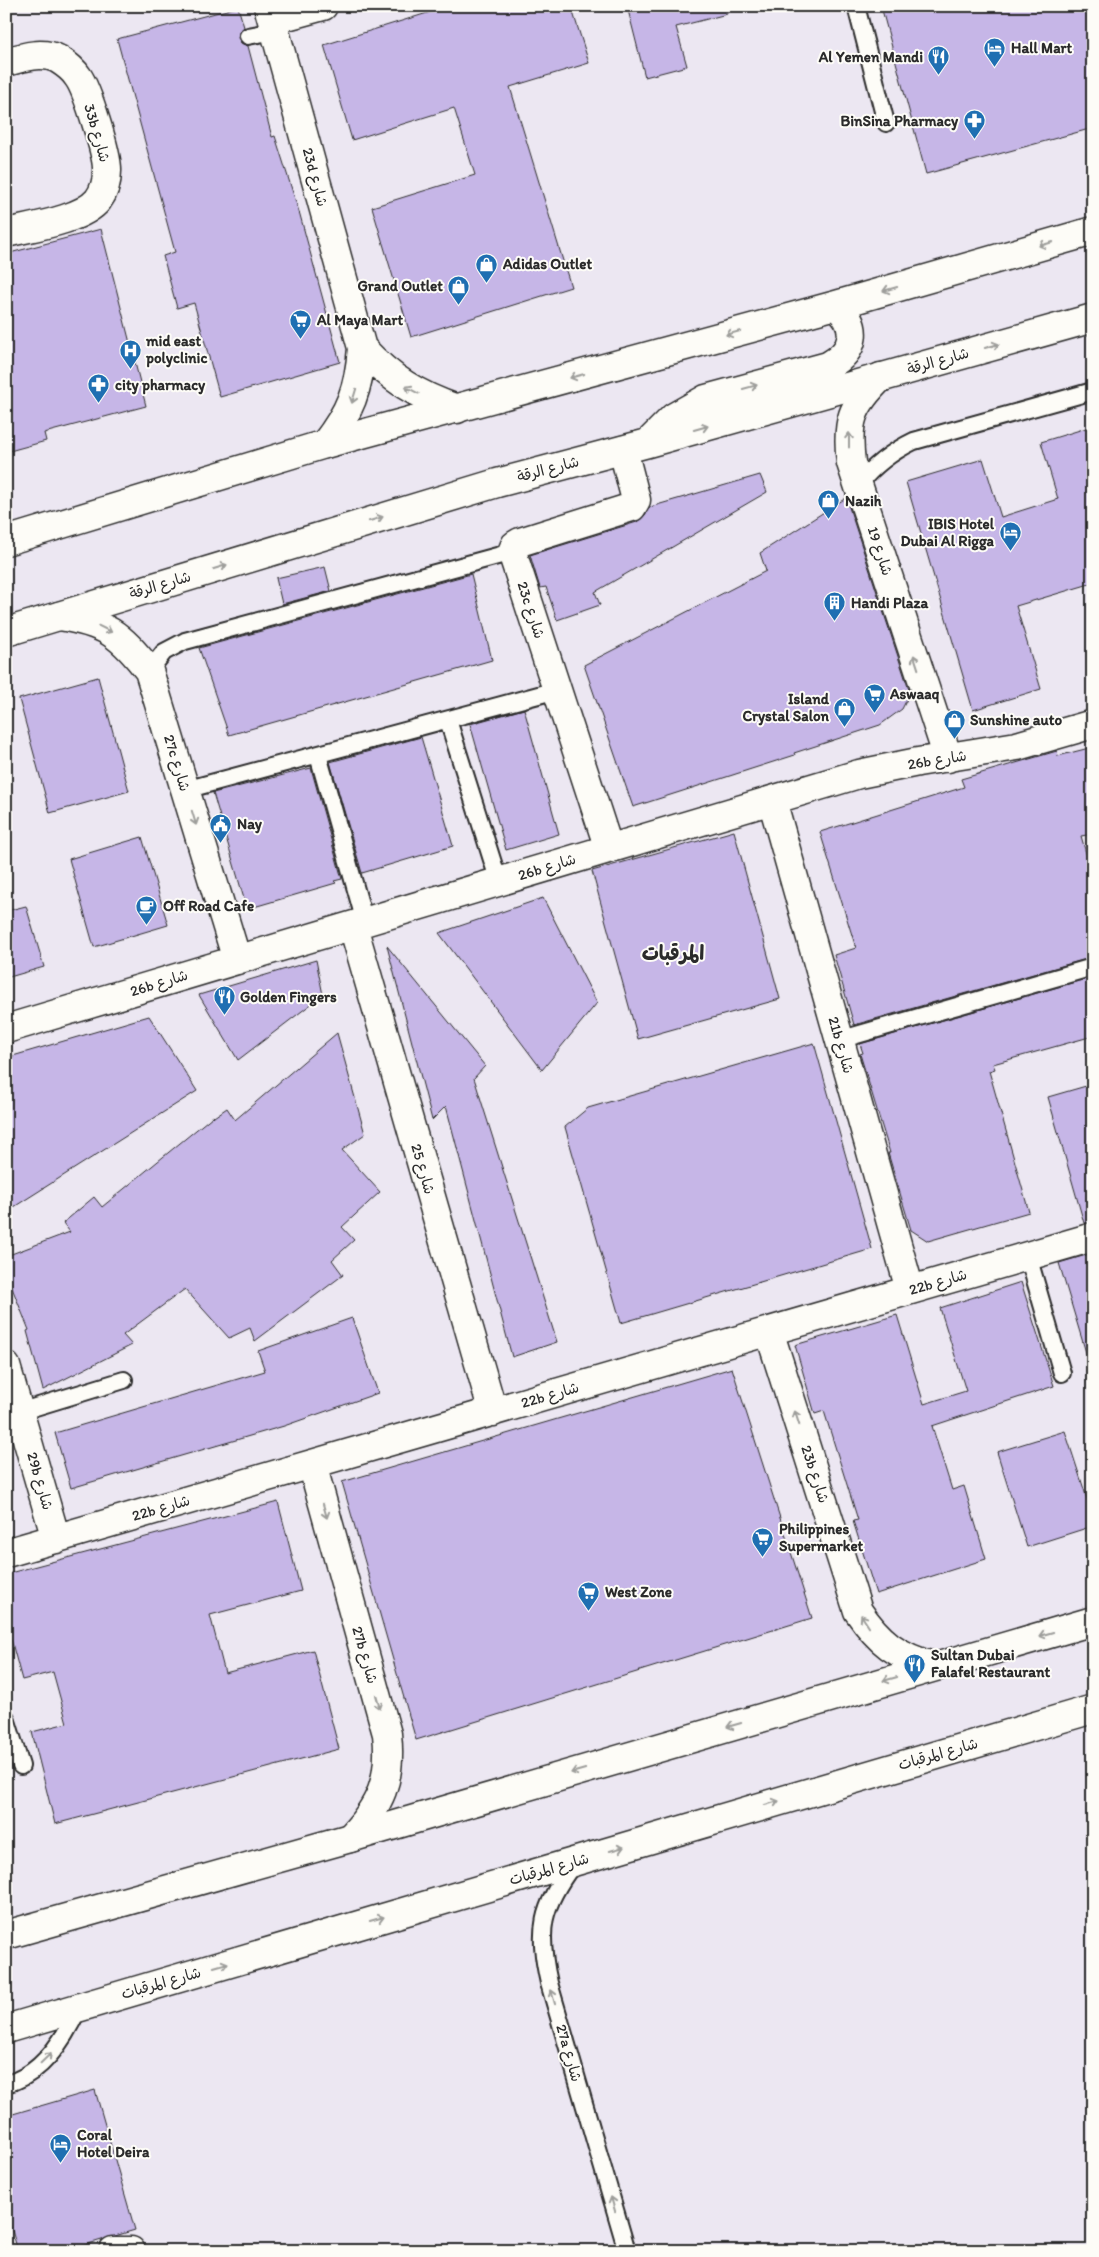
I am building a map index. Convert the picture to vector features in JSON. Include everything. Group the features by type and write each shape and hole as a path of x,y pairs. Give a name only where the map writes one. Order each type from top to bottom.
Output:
{"street":[{"path":"272,19 323,6"},
{"name":"23d شارع","path":"272,19 362,348 360,375 353,400 342,424 325,444"},
{"name":"33b شارع","path":"6,62 42,55 57,58 70,66 79,78 85,92 108,170 105,186 98,200 86,210 6,233"},
{"path":"6,541 325,444 836,305 1093,230"},
{"path":"512,552 520,542 632,507 636,500 636,446 674,417 706,400 828,366 839,360 848,350 852,338 852,325 846,313 836,305"},
{"name":"شارع الرقة","path":"6,632 497,483 1093,318"},
{"name":"23d شارع","path":"362,348 381,369 404,386 430,399 457,408"},
{"name":"شارع 19","path":"881,377 864,394 852,415 848,439 851,463 948,758"},
{"name":"23c شارع","path":"512,552 609,849"},
{"name":"27c شارع","path":"59,616 86,620 111,632 133,649 149,671 237,960"},
{"name":"26b شارع","path":"6,1029 859,774 1017,746 1093,724"},
{"name":"21b شارع","path":"772,800 910,1290"},
{"name":"شارع 25","path":"359,924 492,1412"},
{"name":"22b شارع","path":"6,1553 1093,1237"},
{"name":"23b شارع","path":"769,1331 858,1611 871,1631 889,1647 910,1660 933,1666"},
{"name":"29b شارع","path":"6,1366 56,1539"},
{"name":"27b شارع","path":"312,1464 387,1734 389,1757 386,1780 378,1802 366,1821 350,1838"},
{"path":"6,1935 350,1838 933,1666 1093,1621"},
{"name":"شارع المرقبات","path":"6,2029 1093,1709"},
{"path":"113,2251 131,2251"}],"lane":[{"path":"856,6 886,123"},
{"path":"248,36 272,19"},
{"path":"858,485 869,471 883,459 914,441 1093,391"},
{"path":"149,671 155,660 164,652 185,641 512,552"},
{"path":"186,790 557,690"},
{"path":"448,720 499,882"},
{"path":"318,755 359,924"},
{"path":"839,1040 1093,967"},
{"path":"1028,1256 1062,1373"},
{"path":"19,1412 124,1380"},
{"path":"6,1718 21,1766"},
{"name":"27a شارع","path":"576,1861 556,1888 547,1910 544,1918 542,1951 549,1984 627,2251"},
{"path":"6,2084 14,2082 35,2069 54,2051 68,2030 79,2007"}],"building":[{"path":"450,6 571,6 589,63 510,87 571,287 411,337 372,207 475,175 454,108 352,140 324,45"},
{"path":"627,6 726,6 727,14 676,27 687,66 645,77"},
{"name":"Hall Mart","path":"881,6 1093,6 1093,128 926,174"},
{"path":"238,7 244,27 239,32 238,38 241,43 248,46 272,137 275,136 300,215 340,362 220,397 194,303 177,308 163,256 175,252 117,39"},
{"path":"101,229 146,406 44,433 46,441 6,452 6,254"},
{"name":"IBIS Hotel Dubai Al Rigga","path":"1093,426 1093,583 1016,606 1041,689 973,710 906,482 983,459 1001,517 1058,499 1041,442"},
{"path":"760,475 767,492 595,592 600,605 557,620 546,587 540,588 530,555 637,522 650,507"},
{"path":"846,498 910,693 902,709 880,725 794,753 795,755 633,807 584,665 766,571 760,553"},
{"path":"325,567 331,591 282,604 276,578"},
{"path":"471,574 492,660 229,735 199,648"},
{"path":"98,677 129,791 50,813 19,699"},
{"path":"524,709 559,834 506,850 470,724"},
{"path":"421,737 453,846 362,873 330,762"},
{"path":"1093,747 1093,834 1081,836 1093,877 1093,957 854,1025 834,955 856,948 820,832 964,787 961,779 1057,751 1058,756"},
{"path":"311,768 342,879 334,881 336,883 247,909 213,793"},
{"path":"734,831 780,999 638,1039 592,871"},
{"path":"142,837 168,925 94,947 69,859"},
{"path":"543,898 597,1003 542,1070 439,933"},
{"path":"26,906 44,967 6,978 6,911"},
{"path":"387,946 485,1066 474,1078 557,1342 512,1357 446,1106 432,1120"},
{"path":"316,960 323,995 238,1060 199,995"},
{"path":"1093,977 1093,1036 993,1064 995,1069 989,1071 1029,1212 928,1241 911,1230 860,1054 863,1053 860,1044"},
{"path":"149,1016 197,1091 6,1212 6,1058"},
{"path":"337,1033 365,1134 342,1150 380,1192 342,1227 354,1240 332,1260 343,1275 255,1341 250,1328 229,1338 185,1289 123,1335 132,1345 43,1390 27,1331 29,1330 6,1273 6,1256 70,1232 63,1223 94,1197 102,1207 213,1116 227,1108 235,1120"},
{"path":"814,1043 872,1249 621,1323 565,1127 588,1108"},
{"path":"1093,1084 1093,1222 1084,1223 1048,1097"},
{"path":"1093,1253 1093,1355 1087,1356 1059,1263"},
{"path":"1021,1282 1054,1386 932,1426 952,1490 964,1486 986,1559 876,1594 853,1521 858,1520 824,1411 815,1414 795,1345 897,1315 924,1404 966,1391 940,1308"},
{"path":"352,1318 378,1393 284,1426 71,1488 55,1433 265,1371 258,1351"},
{"path":"732,1368 812,1618 416,1740 342,1482"},
{"path":"1065,1431 1093,1517 1093,1526 1027,1547 997,1452"},
{"path":"278,1502 301,1591 210,1615 225,1673 313,1650 339,1749 55,1824 32,1732 67,1723 53,1672 22,1680 6,1621 6,1574"},
{"name":"Coral Hotel Deira","path":"95,2090 135,2230 65,2251 18,2251 6,2210 6,2116"}],"place":[{"name":"Hall Mart","path":"995,67"},
{"name":"Al Yemen Mandi","path":"939,76"},
{"name":"BinSina Pharmacy","path":"974,140"},
{"name":"Adidas Outlet","path":"487,283"},
{"name":"Grand Outlet","path":"459,305"},
{"name":"Al Maya Mart","path":"301,339"},
{"name":"mid east polyclinic","path":"130,369"},
{"name":"city pharmacy","path":"99,404"},
{"name":"Nazih","path":"829,520"},
{"name":"IBIS Hotel Dubai Al Rigga","path":"1010,552"},
{"name":"Handi Plaza","path":"835,622"},
{"name":"Aswaaq","path":"874,713"},
{"name":"Island Crystal Salon","path":"845,727"},
{"name":"Sunshine auto","path":"954,739"},
{"name":"Nay","path":"221,843"},
{"name":"Off Road Cafe","path":"147,925"},
{"name":"Golden Fingers","path":"224,1016"},
{"name":"Philippines Supermarket","path":"763,1557"},
{"name":"West Zone","path":"589,1611"},
{"name":"Sultan Dubai Falafel Restaurant","path":"915,1683"},
{"name":"Coral Hotel Deira","path":"61,2163"}],"district":[{"name":"المرقبات","path":"673,953"}]}
